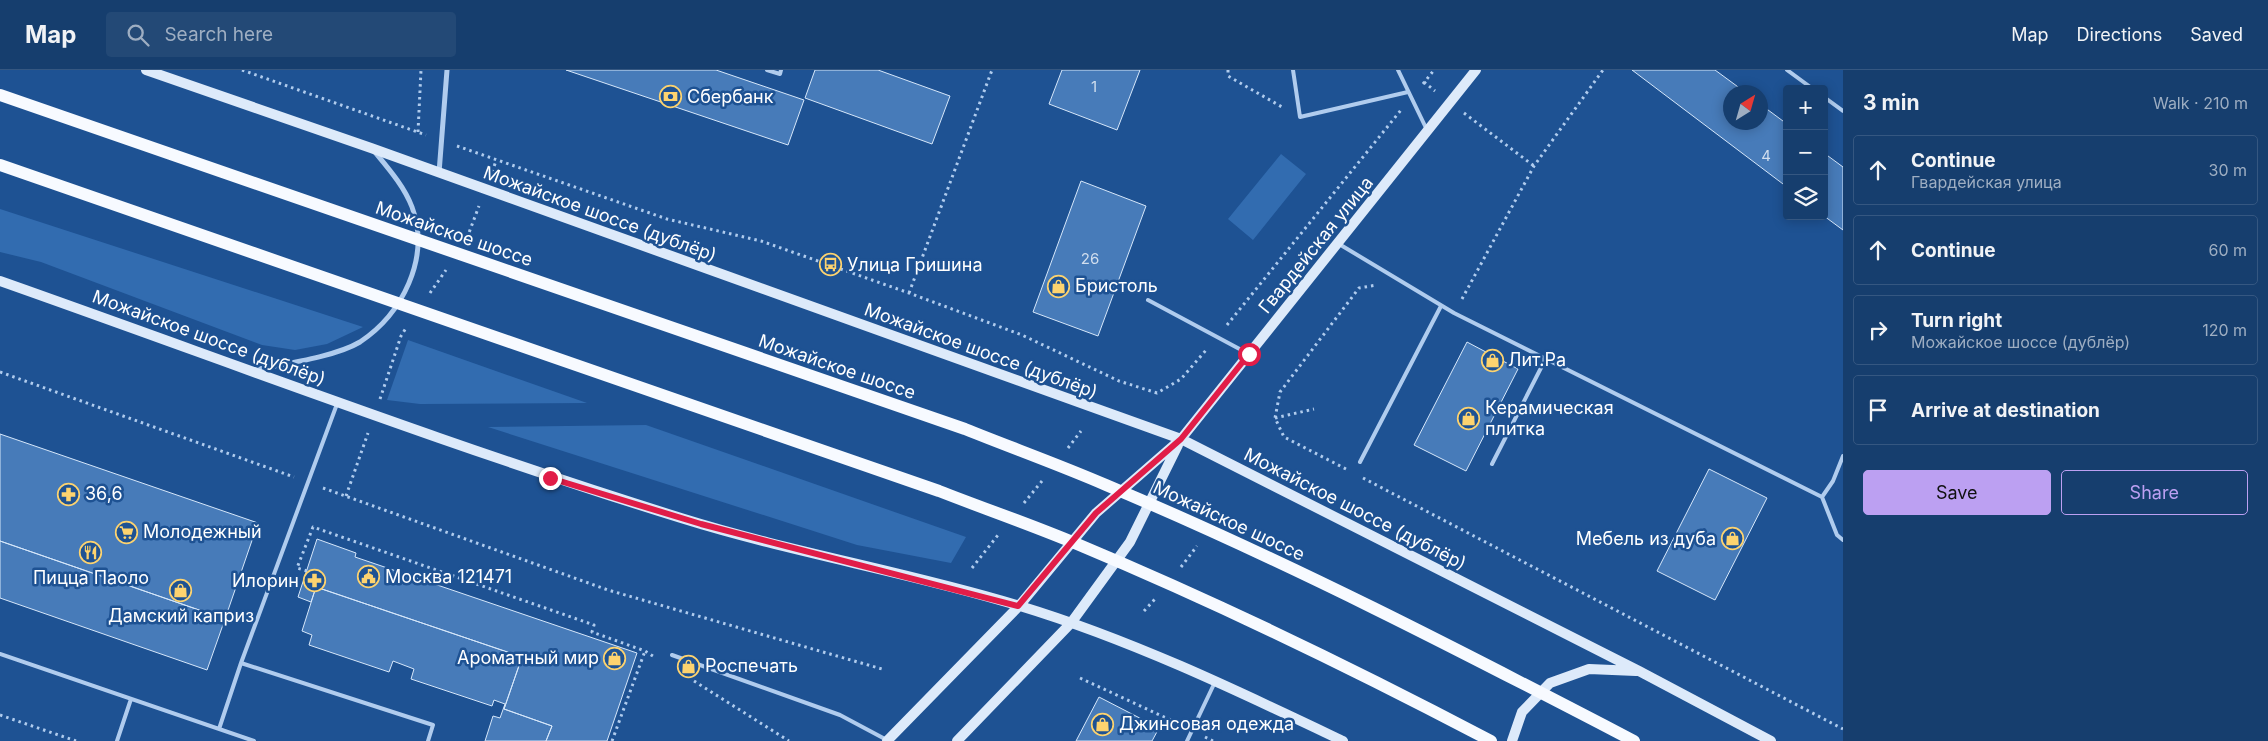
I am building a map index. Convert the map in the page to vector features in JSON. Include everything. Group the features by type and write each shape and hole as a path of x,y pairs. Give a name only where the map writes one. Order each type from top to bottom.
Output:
{"main road":[{"name":"Можайское шоссе (дублёр)","path":"146,70 371,148 1181,439 1640,671 1771,741"},
{"name":"Гвардейская улица","path":"1181,439 1339,244 1476,70"},
{"name":"Можайское шоссе","path":"0,94 965,429 1106,484 1242,545 1425,632 1634,741"},
{"path":"0,165 939,492 1076,544 1215,605 1394,690 1491,741"},
{"name":"Можайское шоссе (дублёр)","path":"0,281 253,370 550,478 701,524 1018,606 1071,623 1216,680 1343,741"},
{"path":"887,741 1018,606 1096,513 1181,439"},
{"path":"957,741 1071,623 1130,542 1181,439"},
{"path":"1512,741 1522,712 1550,683 1589,669 1640,671"}],"street":[{"path":"439,173 447,70"},
{"path":"253,370 319,357 358,342 388,318 405,292 415,266 418,237 412,207 397,180 371,148"}],"lane":[{"path":"767,70 780,74 781,70"},
{"path":"1293,70 1300,117 1408,92"},
{"path":"1398,70 1428,132"},
{"path":"1787,70 1808,85"},
{"path":"1828,100 1843,111"},
{"path":"1339,244 1454,313 1822,496 1837,535 1843,540"},
{"path":"1148,300 1249,354"},
{"path":"1360,462 1442,306"},
{"path":"1492,464 1546,360"},
{"path":"219,729 241,663 338,402"},
{"path":"1822,496 1833,481 1843,456"},
{"path":"0,654 254,741"},
{"path":"672,655 840,715 887,741"},
{"path":"241,663 433,725 428,741"},
{"path":"1187,741 1216,680"},
{"path":"117,741 131,699"}],"path":[{"path":"242,70 667,220 761,241 909,293 1022,335 1119,381 1157,393 1181,379 1434,70"},
{"path":"418,132 421,70"},
{"path":"909,293 992,70"},
{"path":"1228,70 1228,76 1300,117"},
{"path":"1454,313 1534,166 1603,70"},
{"path":"1424,82 1534,166"},
{"path":"1384,284 1359,288 1280,392 1274,418 1284,437 1843,729"},
{"path":"0,372 608,590 882,669"},
{"path":"1274,418 1314,409"},
{"path":"1063,454 1081,431"},
{"path":"1020,507 1045,477"},
{"path":"292,487 295,478"},
{"path":"306,571 297,568 313,527 594,625 592,632 645,651 661,661"},
{"path":"972,568 1002,530"},
{"path":"1180,568 1204,538"},
{"path":"1144,612 1156,597"},
{"path":"612,741 645,651"},
{"path":"1080,678 1213,741"},
{"path":"693,681 790,741"},
{"path":"0,715 76,741"}],"shaded area":[{"path":"1281,154 1306,174 1253,240 1228,219"},
{"path":"0,209 363,327 327,344 295,350 262,345 41,262 0,252"},
{"path":"408,340 587,403 420,404 387,400"},
{"path":"646,425 966,537 951,563 857,545 488,427"}],"building":[{"path":"566,70 716,70 804,100 788,145"},
{"path":"815,70 878,70 950,96 932,144 805,98"},
{"path":"1062,70 1140,70 1117,130 1049,104"},
{"path":"1632,70 1715,70 1735,85 1723,85 1723,130 1768,130 1768,110 1783,121 1783,184"},
{"path":"1828,156 1843,167 1843,230 1828,219"},
{"path":"1081,181 1146,206 1098,336 1033,312"},
{"path":"1467,342 1518,369 1466,471 1414,445"},
{"name":"Молодежный","path":"0,434 258,523 225,619 0,541"},
{"path":"1709,469 1767,498 1715,600 1657,571"},
{"path":"317,539 356,553 355,557 637,653 607,741 546,741 552,726 504,709 522,657 316,587 311,602 298,597"},
{"path":"0,541 225,619 207,670 0,598"},
{"path":"316,587 522,657 504,709 552,726 546,741 485,741 493,716 500,718 505,704 494,700 492,706 411,679 414,669 393,661 389,672 309,645 312,635 302,631"},
{"path":"1099,697 1159,728 1152,741 1076,741"}],"place":[{"name":"Сбербанк","path":"671,97"},
{"name":"Улица Гришина","path":"831,265"},
{"name":"Бристоль","path":"1059,286"},
{"name":"Лит.Ра","path":"1492,360"},
{"name":"Керамическая плитка","path":"1469,418"},
{"name":"36,6","path":"69,494"},
{"name":"Молодежный","path":"127,532"},
{"name":"Мебель из дуба","path":"1732,539"},
{"name":"Пицца Паоло","path":"91,553"},
{"name":"Москва 121471","path":"369,577"},
{"name":"Илорин","path":"315,581"},
{"name":"Дамский каприз","path":"181,591"},
{"name":"Ароматный мир","path":"615,658"},
{"name":"Роспечать","path":"689,666"},
{"name":"Джинсовая одежда","path":"1103,724"}],"route":[{"path":"550,478 701,524 899,573 1018,606 1096,513 1181,439 1249,354"}]}
